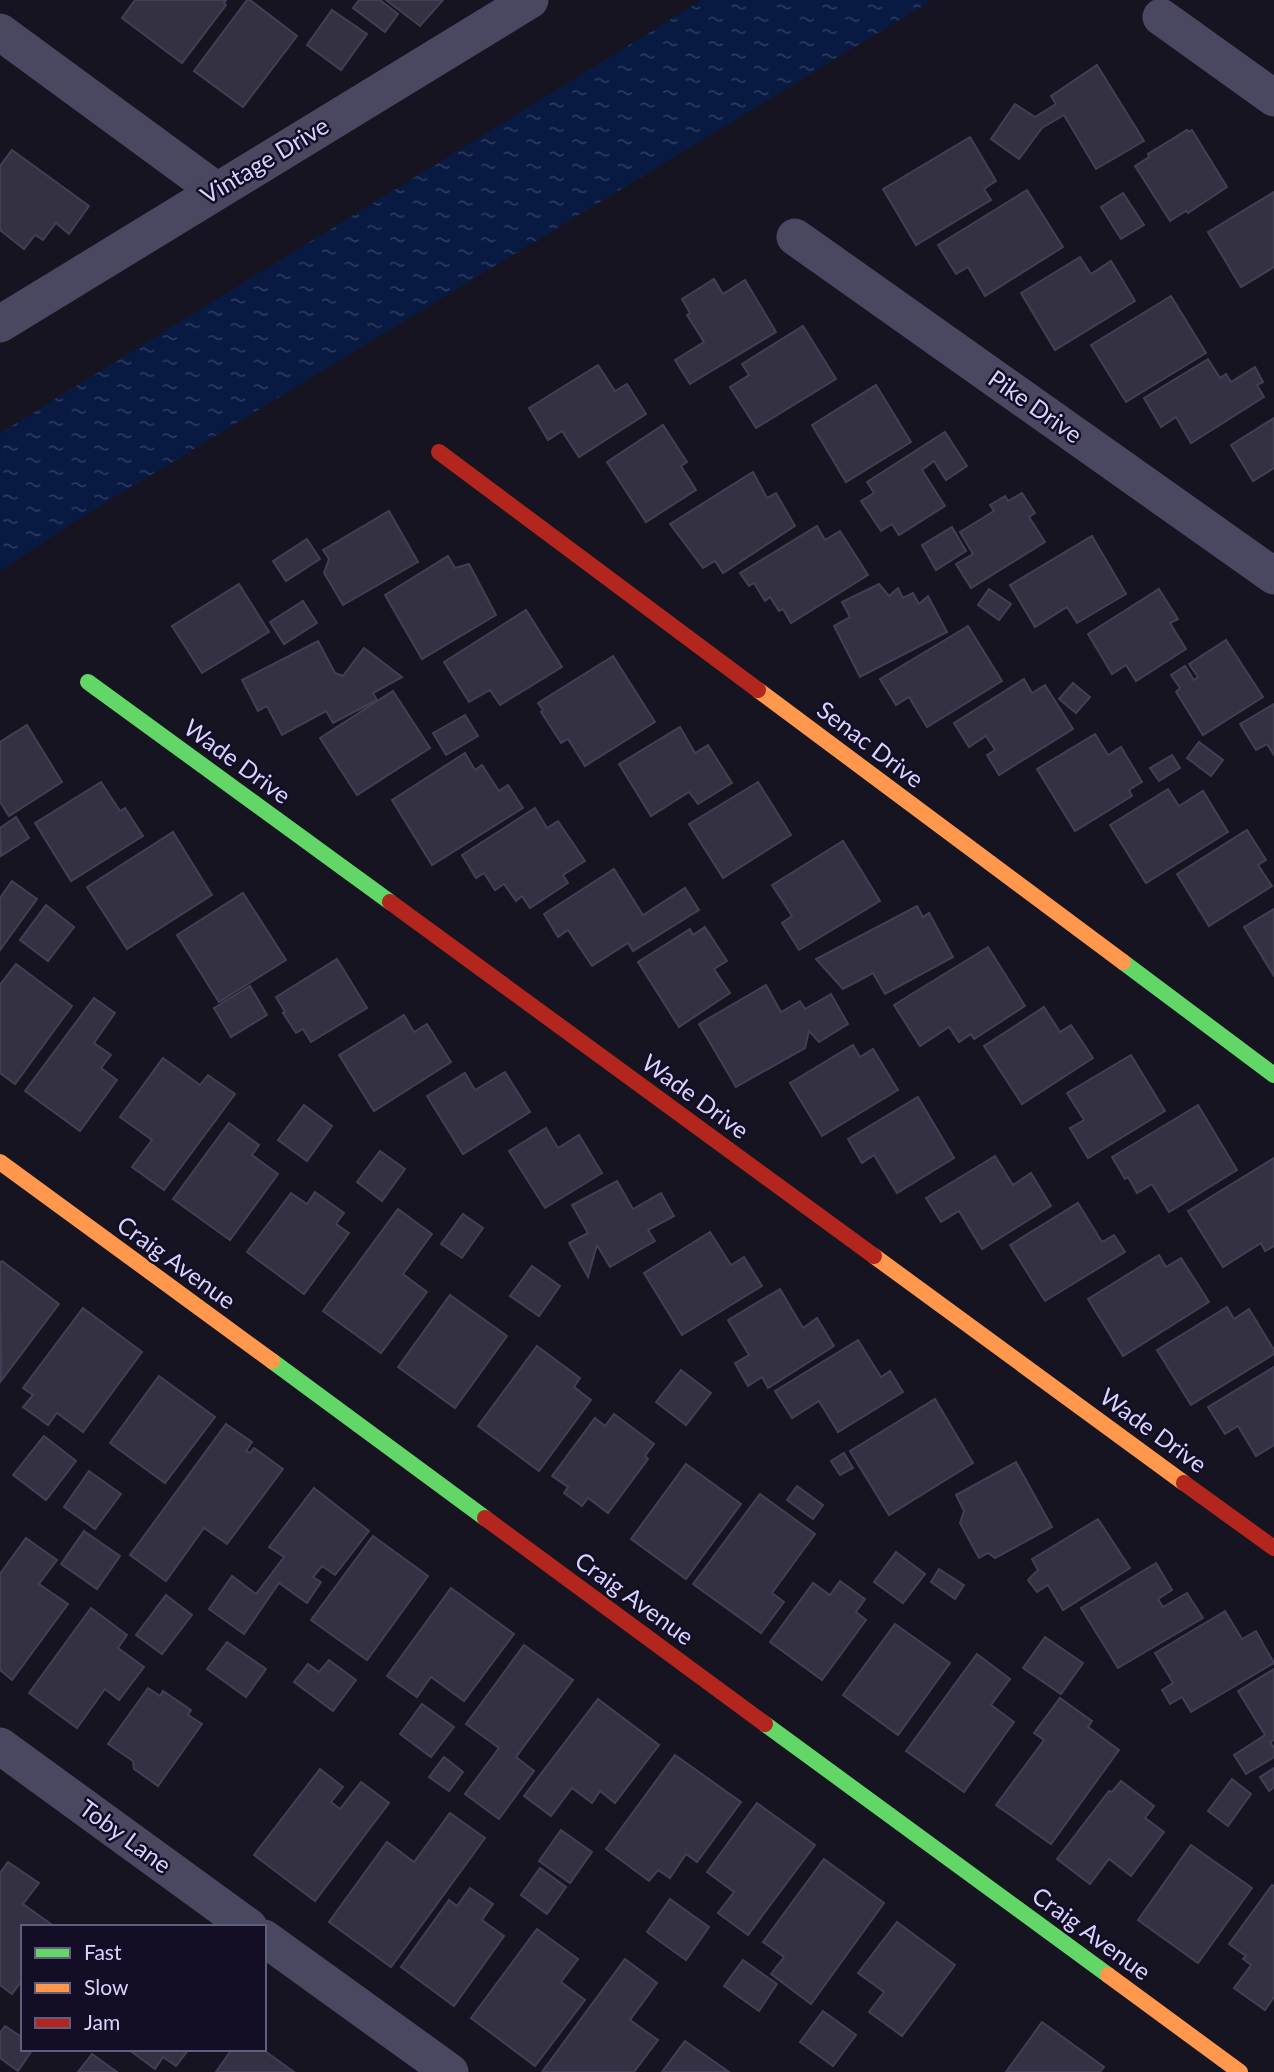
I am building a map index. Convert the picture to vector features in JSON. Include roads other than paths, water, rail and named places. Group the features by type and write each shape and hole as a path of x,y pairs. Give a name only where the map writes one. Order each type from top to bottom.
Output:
{"street":[{"name":"Vintage Drive","path":"0,324 530,0"},
{"path":"1161,17 1274,98"},
{"path":"0,32 217,191"},
{"name":"Pike Drive","path":"795,237 1274,576"},
{"name":"Senac Drive","path":"439,452 1274,1074"},
{"name":"Wade Drive","path":"88,682 1274,1548"},
{"name":"Craig Avenue","path":"0,1162 1240,2072"},
{"name":"Toby Lane","path":"0,1746 246,1925"},
{"path":"266,1938 450,2072"}],"water":[{"path":"702,0 932,0 77,520 0,571 0,433"}]}
